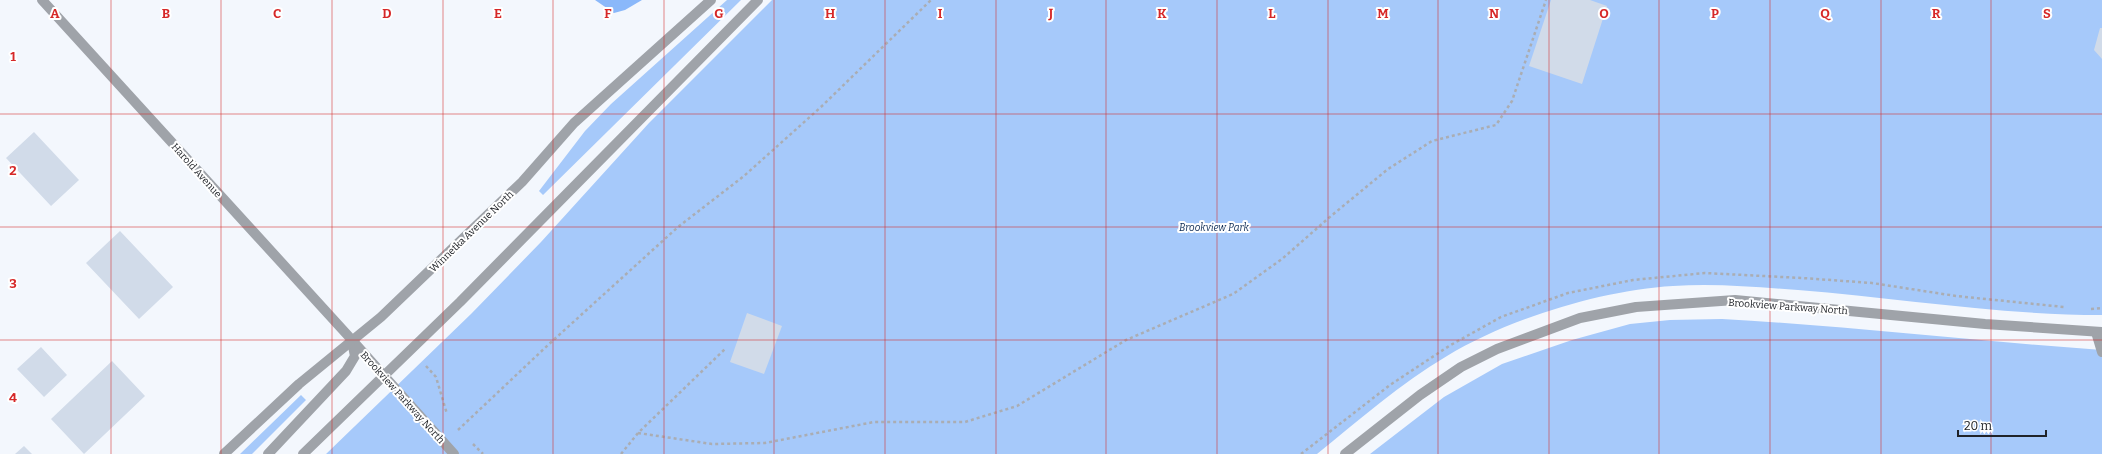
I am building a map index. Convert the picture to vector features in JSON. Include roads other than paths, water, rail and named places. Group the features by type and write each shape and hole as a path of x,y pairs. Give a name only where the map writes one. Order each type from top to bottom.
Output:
{"street":[{"name":"Harold Avenue","path":"42,0 352,340"},
{"name":"Winnetka Avenue North","path":"224,454 298,384 380,317 522,182 574,123 711,0"},
{"path":"302,454 471,290 758,0"},
{"name":"Brookview Parkway North","path":"1345,454 1420,395 1461,367 1497,349 1580,318 1636,307 1735,300 1985,324 2099,332"},
{"path":"2099,332 2102,352"},
{"name":"Brookview Parkway North","path":"352,340 454,454"},
{"path":"268,454 346,371 355,356 352,340"}],"park label":[{"name":"Brookview Park","path":"1214,227"}]}
